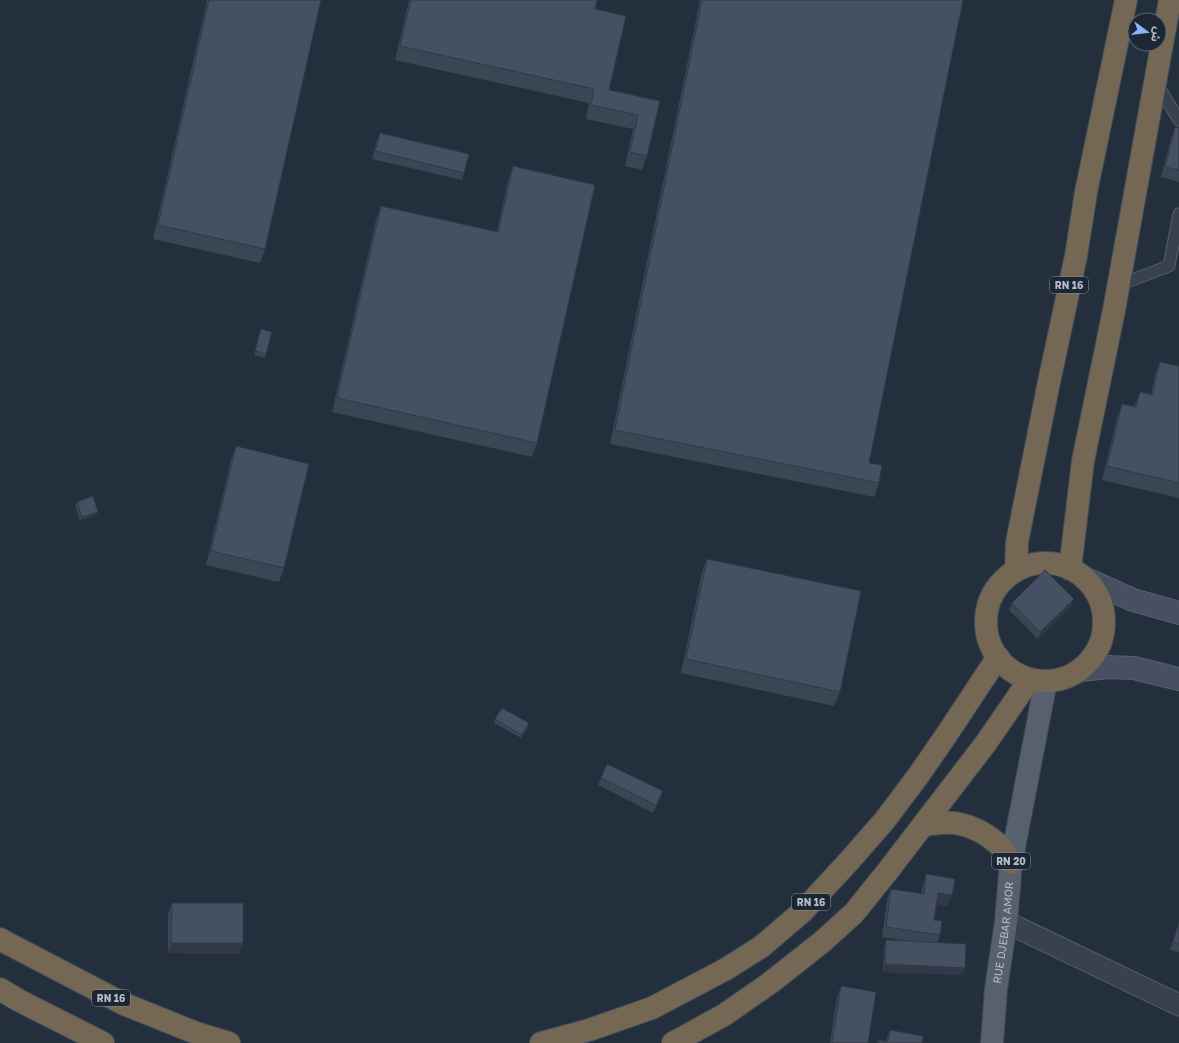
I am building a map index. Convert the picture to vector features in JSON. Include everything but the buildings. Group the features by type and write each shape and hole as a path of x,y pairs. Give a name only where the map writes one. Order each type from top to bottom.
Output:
{"highway":[{"name":"RN 16","path":"1016,571 1017,542 1048,382 1074,263 1086,192 1126,0"},
{"path":"1078,574 1083,461 1119,285 1170,0"},
{"path":"1043,563 1057,564 1078,574 1097,594 1102,607 1104,622 1103,636 1098,649 1090,661 1080,670 1070,676 1058,680 1038,680 1017,674 1006,666 998,657 991,644 987,631 987,616 990,603 996,590 1005,579 1016,571 1029,565 1043,563"},
{"name":"RN 16","path":"542,1043 589,1030 652,1008 726,970 762,947 802,912 885,820 918,776 998,657"},
{"path":"673,1043 724,1015 770,983 822,942 854,913 986,743 1038,680"},
{"path":"924,824 955,823 979,831 1002,848 1011,863"},
{"name":"RN 16","path":"0,939 124,1004 196,1034 229,1043"},
{"path":"0,989 18,1000 103,1043"}],"main road":[{"path":"1078,574 1133,600 1179,613"},
{"path":"1080,670 1108,667 1134,668 1179,679"},
{"name":"RUE DJEBAR AMOR","path":"992,1043 996,989 1006,922 1011,863 1038,680"}],"street":[{"path":"1006,922 1179,1005"}],"lane":[{"path":"1155,81 1179,120"},
{"path":"1119,285 1169,266 1179,214"}]}
